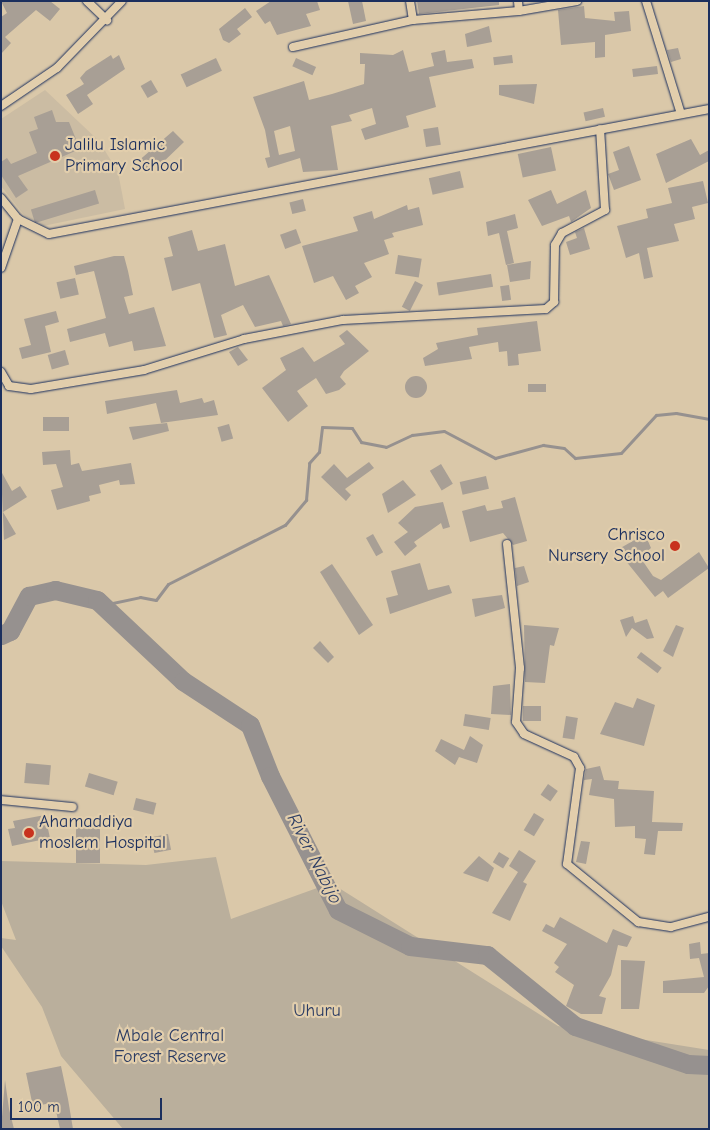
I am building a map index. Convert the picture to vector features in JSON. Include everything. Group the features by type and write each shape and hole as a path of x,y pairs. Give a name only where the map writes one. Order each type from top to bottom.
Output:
{"street":[{"path":"86,1 107,20"},
{"path":"1,106 57,68 107,20 122,1"},
{"path":"410,1 412,20"},
{"path":"518,1 519,11"},
{"path":"293,48 412,20 519,11 577,1"},
{"path":"646,1 681,114"},
{"path":"1,198 18,219 49,234 600,128 709,109"},
{"path":"1,372 9,386 31,389 144,370 244,339 343,320 546,309 554,302 555,245 562,233 605,210 600,128"},
{"path":"1,268 18,219"},
{"path":"507,544 520,668 516,722 524,734 574,757 580,768 567,864 638,922 671,927 709,917"},
{"path":"1,800 73,807"}],"shaded area":[{"name":"Jalilu Islamic Primary School","path":"45,90 99,141 118,172 125,209 43,226 24,215 1,186 1,119"}],"green space":[{"name":"Uhuru","path":"216,857 231,919 331,883 558,1026 709,1050 709,1129 123,1129 61,1056 42,1007 1,946 1,938 16,940 1,901 1,861 146,865"}],"building":[{"path":"1,1 50,1 60,9 50,21 36,10 5,37 11,43 1,54 1,17 7,13"},
{"path":"271,1 317,1 320,10 306,14 311,26 277,35 270,21 265,24 256,11"},
{"path":"348,1 362,1 366,21 353,24"},
{"path":"417,1 499,1 499,5 419,14"},
{"path":"584,6 585,18 615,21 614,12 629,11 631,31 605,35 605,57 595,58 595,42 561,45 558,10"},
{"path":"245,8 252,17 237,29 241,34 229,43 223,40 219,29"},
{"path":"489,26 492,42 467,47 465,34"},
{"path":"678,48 681,59 671,62 667,50"},
{"path":"403,50 409,72 434,66 431,53 445,50 447,62 472,59 474,68 429,77 436,107 406,116 409,127 365,140 361,129 376,124 372,108 349,115 352,121 331,126 338,170 303,172 300,158 268,168 265,158 270,157 265,130 253,97 304,81 309,100 332,94 364,84 365,64 360,64 360,53 393,55","holes":["290,126 295,151 279,155 274,131"]},
{"path":"111,55 113,59 119,55 125,69 87,95 93,104 78,114 66,95 84,84 80,78 86,71"},
{"path":"512,55 513,63 494,65 493,57"},
{"path":"216,58 222,71 187,87 181,74"},
{"path":"296,58 316,67 312,75 292,66"},
{"path":"657,66 658,74 633,77 632,69"},
{"path":"151,80 158,92 148,98 141,86"},
{"path":"537,84 534,104 499,95 499,85"},
{"path":"603,108 605,117 586,121 584,112"},
{"path":"52,110 56,122 69,122 80,149 18,176 28,190 16,198 1,175 1,162 7,158 11,164 37,153 29,132 38,129 34,117"},
{"path":"438,127 441,145 426,147 423,129"},
{"path":"173,131 184,142 158,167 155,164 144,172 136,163"},
{"path":"691,139 700,155 709,150 709,161 666,183 656,154"},
{"path":"629,146 641,180 614,190 608,174 619,170 613,152"},
{"path":"551,147 556,170 523,178 518,154"},
{"path":"460,171 464,188 433,195 429,178"},
{"path":"703,181 708,203 692,207 695,219 674,224 679,241 647,248 653,277 644,279 639,253 626,258 617,226 648,218 646,209 672,203 668,188"},
{"path":"95,190 99,203 35,223 31,210"},
{"path":"551,190 557,204 586,190 591,208 571,222 569,216 542,226 528,200"},
{"path":"303,199 306,211 292,214 289,202"},
{"path":"407,205 408,210 419,207 423,225 392,233 394,237 384,240 389,254 364,263 372,277 355,286 359,293 346,300 333,276 314,283 302,246 358,231 353,217 372,211 374,219"},
{"path":"515,214 518,228 507,231 514,263 506,265 499,233 488,236 486,222"},
{"path":"584,228 590,249 570,255 566,242 577,238 575,232"},
{"path":"296,229 301,243 285,249 280,235"},
{"path":"192,230 198,251 225,244 235,286 269,275 291,324 283,326 281,321 255,327 243,305 221,315 227,335 214,338 200,283 172,291 164,258 173,256 168,237"},
{"path":"398,255 422,259 419,278 395,274"},
{"path":"114,256 124,256 128,271 133,295 124,297 129,314 154,307 166,346 134,351 132,341 109,347 105,333 70,342 67,329 106,318 94,271 76,275 74,266"},
{"path":"531,261 530,279 510,282 507,265"},
{"path":"491,274 493,287 439,295 437,283"},
{"path":"75,278 79,295 60,299 56,282"},
{"path":"415,281 423,285 410,311 402,307"},
{"path":"509,285 511,300 502,301 500,286"},
{"path":"56,311 59,322 45,326 51,352 22,359 19,348 31,345 24,319"},
{"path":"537,321 541,351 518,354 519,365 508,366 507,351 499,352 498,342 469,347 472,359 425,366 423,358 438,349 436,343 478,335 477,328"},
{"path":"347,330 369,351 344,371 340,377 346,384 339,390 326,394 316,378 297,391 308,406 288,422 262,388 286,370 280,358 303,347 314,362 345,344 339,336"},
{"path":"238,347 248,360 238,366 229,352"},
{"path":"65,350 69,364 52,369 48,355"},
{"path":"416,376 424,379 427,387 424,395 416,398 408,395 405,387 408,379"},
{"path":"528,384 546,384 546,392 528,392"},
{"path":"177,390 180,403 202,398 204,403 214,400 218,415 161,423 156,403 107,414 105,401"},
{"path":"43,417 69,417 69,431 43,431"},
{"path":"167,423 169,431 133,440 129,427"},
{"path":"229,424 233,438 222,442 217,427"},
{"path":"70,450 71,465 79,463 82,471 131,463 135,484 120,485 119,480 99,485 101,493 89,496 90,501 57,510 51,490 63,487 56,464 43,465 42,452"},
{"path":"369,462 374,468 345,489 351,495 346,501 321,477 334,464 347,478"},
{"path":"441,464 453,484 442,490 430,471"},
{"path":"1,471 12,491 20,486 27,497 3,512 16,534 4,540"},
{"path":"486,476 489,489 463,495 460,482"},
{"path":"403,480 416,495 388,513 382,494"},
{"path":"515,497 527,541 513,545 503,533 470,542 462,511 485,505 487,511 503,508 501,501"},
{"path":"443,502 450,527 443,529 441,523 414,542 417,546 405,556 394,542 408,532 398,523 415,507"},
{"path":"373,534 383,552 376,556 366,538"},
{"path":"645,534 651,548 640,557 653,576 661,580 699,552 709,568 668,598 663,591 655,597 617,550"},
{"path":"420,563 428,590 449,585 452,593 390,614 386,598 398,595 391,571"},
{"path":"332,564 373,625 359,635 320,572"},
{"path":"524,566 529,582 517,586 515,568"},
{"path":"502,595 505,608 475,617 472,599"},
{"path":"633,616 635,623 647,619 654,638 647,639 632,628 626,637 620,620"},
{"path":"524,625 559,628 554,646 550,645 545,683 525,682"},
{"path":"676,625 684,628 673,657 663,651"},
{"path":"320,641 334,657 328,663 313,648"},
{"path":"641,652 662,668 658,673 637,658"},
{"path":"510,684 511,715 491,714 493,686"},
{"path":"637,698 655,705 644,746 600,734 615,702 633,708"},
{"path":"523,706 541,706 541,721 523,721"},
{"path":"465,714 491,718 489,730 463,726"},
{"path":"566,716 578,718 574,740 563,738"},
{"path":"470,736 483,745 477,763 459,757 455,765 435,751 441,739 464,750"},
{"path":"26,763 51,765 49,785 24,783"},
{"path":"600,766 604,780 619,781 618,789 654,791 652,822 683,823 682,831 658,831 655,855 644,854 646,839 635,838 635,826 615,827 614,799 589,795 592,779 584,780 586,769"},
{"path":"89,773 118,782 114,795 85,786"},
{"path":"548,784 558,791 550,802 541,795"},
{"path":"136,798 156,803 153,815 133,810"},
{"path":"534,813 544,819 534,836 524,830"},
{"name":"Ahamaddiya moslem Hospital","path":"45,815 50,838 12,846 8,829 15,828 13,821"},
{"path":"76,824 100,824 100,863 76,863"},
{"path":"168,834 171,850 154,853 151,837"},
{"path":"581,841 590,842 586,864 576,862"},
{"path":"519,850 536,861 523,882 527,884 510,921 492,913 518,872 509,866"},
{"path":"499,852 509,858 503,868 493,862"},
{"path":"479,856 494,868 488,882 463,873"},
{"path":"560,917 607,943 613,929 632,937 627,947 618,945 611,975 599,996 606,998 602,1014 581,1014 566,1006 574,985 555,972 559,967 554,963 567,944 542,931 546,924 554,928"},
{"path":"700,942 701,954 709,953 709,986 704,993 663,993 663,981 704,977 699,958 690,959 689,944"},
{"path":"621,960 645,961 639,1009 621,1009"},
{"path":"61,1066 73,1129 60,1129 54,1102 33,1107 26,1073"},
{"path":"5,1080 9,1109 14,1129 1,1129"}],"waterway":[{"path":"103,605 140,597 156,600 168,584 285,525 306,500 309,463 319,452 322,427 352,428 361,442 386,447 412,435 444,431 495,458 543,445 564,448 575,458 621,453 656,415 676,413 709,419"},
{"name":"River Nabijo","path":"1,635 10,631 29,596 55,590 97,600 183,681 250,725 270,776 338,910 410,946 487,955 575,1026 688,1064 709,1065"}],"place":[{"name":"Jalilu Islamic Primary School","path":"55,156"},
{"name":"Chrisco Nursery School","path":"675,546"},
{"name":"Ahamaddiya moslem Hospital","path":"29,833"}],"park label":[{"name":"Mbale Central Forest Reserve","path":"170,1047"}]}
